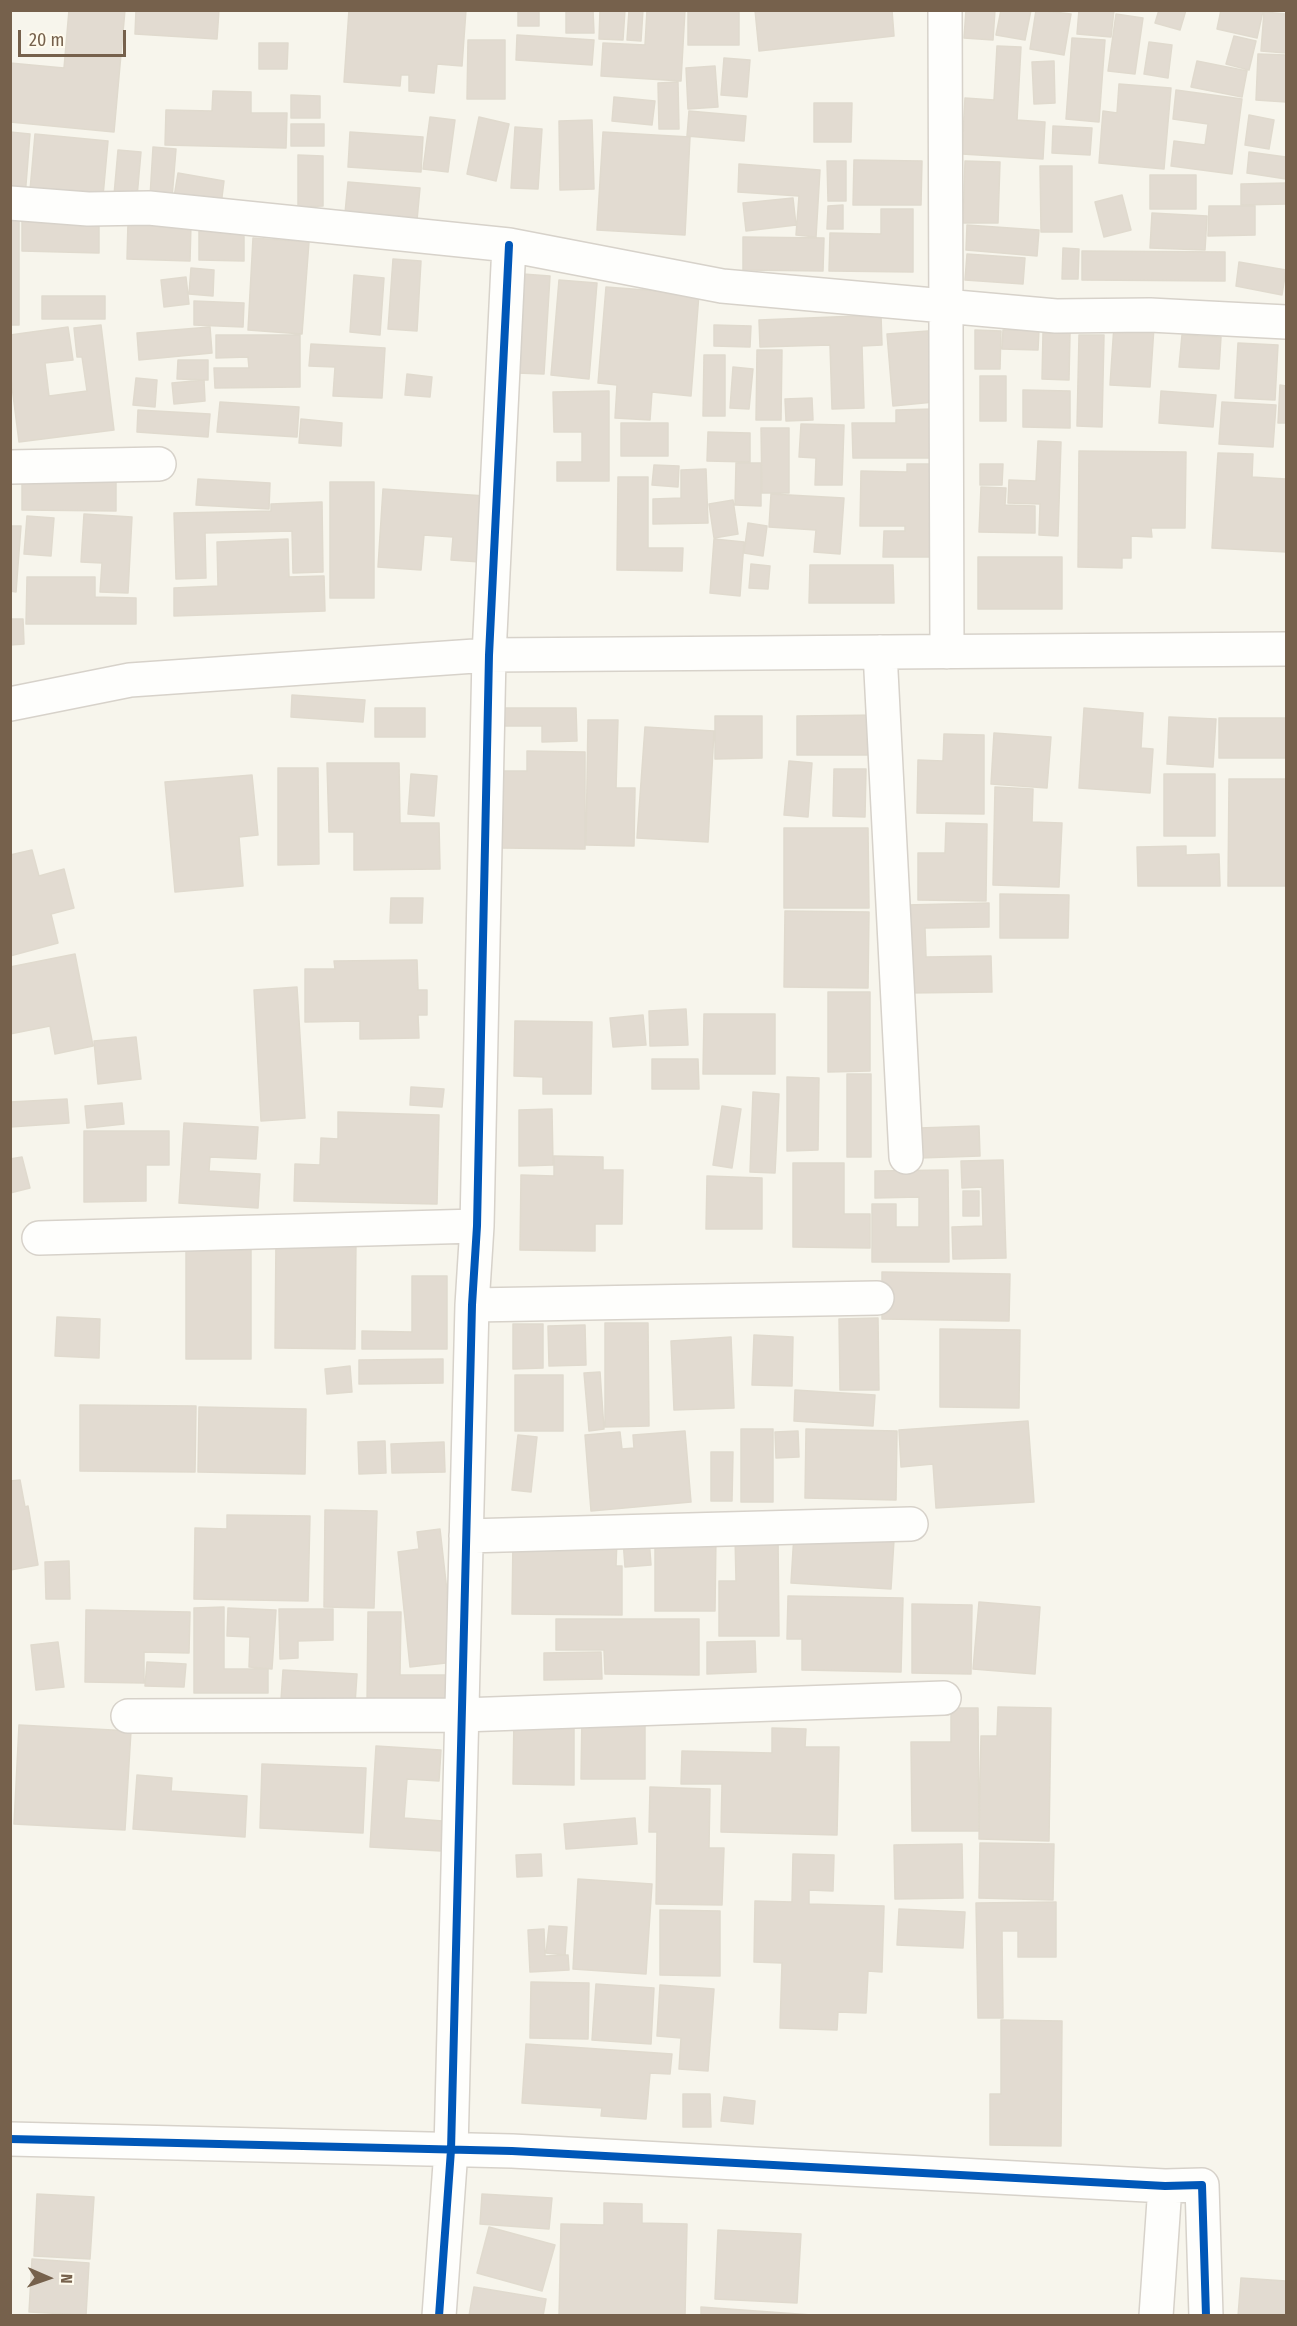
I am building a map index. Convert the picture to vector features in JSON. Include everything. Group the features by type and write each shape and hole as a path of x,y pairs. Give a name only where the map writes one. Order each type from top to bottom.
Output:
{"street":[{"path":"945,10 947,652"},
{"path":"10,203 87,210 149,208 509,245 722,286 1056,316 1150,315 1287,322"},
{"path":"439,2316 451,2150 472,1305 477,1226 489,655 509,245"},
{"path":"10,467 159,464"},
{"path":"10,704 130,680 489,655 1287,649"},
{"path":"880,652 906,1157"},
{"path":"39,1238 477,1226"},
{"path":"472,1305 877,1298"},
{"path":"466,1536 911,1524"},
{"path":"128,1716 462,1715 944,1698"},
{"path":"10,2139 451,2150 1165,2186 1202,2185 1206,2316"},
{"path":"1156,2316 1165,2186"}],"building":[{"path":"69,10 125,10 114,132 10,122 10,63 64,68"},
{"path":"136,10 219,10 217,39 135,34"},
{"path":"349,10 466,10 462,66 437,64 434,93 409,91 409,75 401,75 400,86 344,82"},
{"path":"518,10 539,10 539,26 518,26"},
{"path":"566,10 593,10 594,33 566,33"},
{"path":"600,10 625,10 623,40 599,39"},
{"path":"629,10 643,10 641,41 627,40"},
{"path":"647,10 685,10 681,81 601,76 603,43 645,45"},
{"path":"688,10 739,10 739,45 688,45"},
{"path":"755,10 892,10 894,36 759,51"},
{"path":"966,10 995,10 993,40 964,38"},
{"path":"1001,10 1031,10 1025,40 996,35"},
{"path":"1036,10 1071,14 1064,55 1030,49"},
{"path":"1079,10 1114,10 1111,37 1077,34"},
{"path":"1159,10 1186,10 1180,30 1155,23"},
{"path":"1221,10 1263,11 1257,38 1217,29"},
{"path":"1264,12 1286,14 1286,53 1261,51"},
{"path":"1116,14 1143,18 1135,74 1108,71"},
{"path":"517,35 594,40 592,65 516,60"},
{"path":"1234,36 1256,41 1249,70 1226,64"},
{"path":"1072,38 1105,40 1099,122 1066,119"},
{"path":"468,40 505,40 505,99 467,99"},
{"path":"1149,42 1172,45 1168,78 1144,74"},
{"path":"259,43 288,43 287,69 259,69"},
{"path":"997,46 1021,47 1017,120 1045,122 1043,159 962,154 965,98 994,100"},
{"path":"1258,54 1286,55 1286,102 1256,100"},
{"path":"724,58 750,60 747,97 721,95"},
{"path":"1054,61 1055,103 1034,104 1032,62"},
{"path":"1197,61 1247,71 1242,97 1191,87"},
{"path":"715,66 718,107 688,109 686,68"},
{"path":"678,82 679,129 659,129 658,83"},
{"path":"1119,84 1171,88 1164,169 1099,163 1103,111 1117,113"},
{"path":"1176,90 1242,99 1232,174 1171,166 1174,141 1205,145 1208,124 1173,119"},
{"path":"213,91 251,92 251,113 287,113 286,148 165,145 166,110 212,111"},
{"path":"291,95 320,96 320,118 291,118"},
{"path":"614,97 655,101 652,125 612,121"},
{"path":"814,103 852,103 851,142 814,142"},
{"path":"689,111 746,116 744,141 687,136"},
{"path":"1249,115 1274,120 1269,149 1245,145"},
{"path":"430,117 455,120 448,172 423,169"},
{"path":"479,117 509,124 496,181 467,174"},
{"path":"592,120 594,189 560,190 559,121"},
{"path":"291,124 324,124 324,146 291,146"},
{"path":"1053,126 1092,128 1090,155 1052,153"},
{"path":"515,127 542,129 538,189 511,188"},
{"path":"10,132 30,134 25,197 10,195"},
{"path":"350,132 423,137 421,172 348,167"},
{"path":"603,132 690,137 685,235 597,230"},
{"path":"35,134 108,141 103,196 30,190"},
{"path":"153,147 176,149 172,198 150,197"},
{"path":"118,150 141,152 137,197 114,195"},
{"path":"1249,152 1286,157 1286,179 1247,173"},
{"path":"298,155 323,156 323,206 298,207"},
{"path":"854,160 922,161 921,205 853,205"},
{"path":"827,161 846,161 846,201 828,201"},
{"path":"965,161 1000,162 998,223 963,223"},
{"path":"739,164 820,170 816,237 796,235 799,196 738,192"},
{"path":"1040,166 1072,166 1072,232 1041,232"},
{"path":"178,173 224,181 221,205 174,197"},
{"path":"1150,175 1196,175 1196,209 1150,209"},
{"path":"348,182 420,188 417,220 345,213"},
{"path":"1286,183 1286,204 1241,205 1241,184"},
{"path":"1122,195 1131,230 1104,237 1095,202"},
{"path":"793,198 796,225 746,231 743,203"},
{"path":"843,205 843,229 827,229 828,206"},
{"path":"1209,206 1255,206 1255,235 1208,236"},
{"path":"881,209 913,209 913,272 829,271 830,233 881,234"},
{"path":"1152,213 1207,216 1205,250 1150,248"},
{"path":"10,216 19,216 19,325 10,325"},
{"path":"22,216 99,218 99,253 22,251"},
{"path":"128,222 191,224 190,261 127,259"},
{"path":"967,225 1039,230 1037,256 966,250"},
{"path":"199,231 244,232 244,261 199,260"},
{"path":"743,237 824,238 823,271 743,270"},
{"path":"253,238 309,242 302,334 248,330"},
{"path":"1063,248 1079,249 1078,279 1062,279"},
{"path":"1082,251 1225,252 1225,281 1082,280"},
{"path":"967,254 1025,258 1023,284 965,280"},
{"path":"393,259 421,261 417,331 388,329"},
{"path":"1239,262 1286,270 1282,295 1236,286"},
{"path":"191,268 214,270 213,296 189,294"},
{"path":"523,274 550,276 544,374 517,373"},
{"path":"354,275 384,278 380,335 350,332"},
{"path":"186,277 189,304 164,307 161,280"},
{"path":"559,280 597,283 589,379 551,375"},
{"path":"606,287 699,294 691,396 652,392 650,420 615,418 617,385 598,383"},
{"path":"42,296 105,296 105,319 42,319"},
{"path":"194,301 244,303 243,327 194,325"},
{"path":"881,315 882,345 862,346 864,408 832,409 830,345 760,347 759,320"},
{"path":"101,325 114,430 19,442 10,371 10,335 68,327 73,360 45,363 49,396 87,391 82,357 77,357 74,328"},
{"path":"714,325 751,326 750,347 714,346"},
{"path":"1114,325 1154,327 1150,387 1110,385"},
{"path":"210,327 212,353 139,360 137,333"},
{"path":"975,330 1001,331 1000,369 975,369"},
{"path":"1003,330 1039,330 1038,350 1002,349"},
{"path":"928,331 934,402 893,406 887,334"},
{"path":"1043,333 1070,333 1069,380 1042,379"},
{"path":"216,335 300,335 300,387 215,388 214,368 249,368 248,357 216,358"},
{"path":"1079,335 1104,335 1102,427 1077,426"},
{"path":"1182,335 1221,337 1219,369 1179,367"},
{"path":"1238,343 1278,345 1275,400 1235,398"},
{"path":"311,344 385,348 382,398 333,396 335,367 309,366"},
{"path":"757,350 782,350 781,420 756,420"},
{"path":"704,355 725,355 725,416 703,416"},
{"path":"178,360 208,360 208,380 177,379"},
{"path":"733,367 753,369 749,409 730,408"},
{"path":"407,374 432,377 430,397 405,395"},
{"path":"980,376 1006,376 1006,421 980,421"},
{"path":"136,378 157,380 155,407 133,405"},
{"path":"204,380 205,401 174,404 172,383"},
{"path":"1280,385 1286,386 1286,423 1278,423"},
{"path":"1023,390 1070,391 1070,428 1023,427"},
{"path":"609,391 609,481 557,481 557,462 582,462 582,432 554,432 553,392"},
{"path":"1161,391 1216,395 1213,427 1159,423"},
{"path":"812,398 813,420 786,421 785,399"},
{"path":"220,402 299,407 297,437 217,432"},
{"path":"1222,402 1276,405 1273,447 1219,444"},
{"path":"934,409 934,458 853,458 852,423 896,423 896,410"},
{"path":"138,410 210,414 208,437 137,432"},
{"path":"301,419 342,423 341,446 299,443"},
{"path":"621,423 668,423 668,456 621,456"},
{"path":"801,424 844,425 842,485 815,485 816,458 799,457"},
{"path":"761,428 789,428 789,493 762,493"},
{"path":"708,432 750,433 750,462 707,461"},
{"path":"1038,441 1061,442 1058,536 1039,535 1040,504 1008,503 1009,480 1036,481"},
{"path":"1079,451 1186,452 1185,528 1151,528 1152,537 1131,536 1131,558 1122,558 1122,568 1078,567"},
{"path":"1218,453 1253,454 1252,477 1286,479 1286,552 1212,548"},
{"path":"736,463 761,463 761,506 735,505"},
{"path":"907,464 937,464 936,557 883,557 884,531 905,531 905,526 860,526 861,471 907,472"},
{"path":"980,464 1003,464 1002,485 980,485"},
{"path":"654,465 679,466 678,487 652,485"},
{"path":"706,469 708,523 653,524 653,499 681,498 681,470"},
{"path":"22,476 116,478 116,511 22,510"},
{"path":"618,477 648,477 648,548 683,548 682,571 617,570"},
{"path":"198,479 270,483 269,509 196,505"},
{"path":"330,482 374,482 374,598 330,598"},
{"path":"981,487 1006,488 1005,505 1035,506 1035,533 979,532"},
{"path":"383,489 500,497 495,563 451,560 453,537 424,535 421,570 378,567"},
{"path":"771,494 844,498 840,554 814,552 816,530 769,527"},
{"path":"733,500 738,534 714,538 709,504"},
{"path":"322,502 323,572 293,573 292,531 205,533 206,578 176,579 174,513 271,511 271,504"},
{"path":"84,514 132,517 128,593 100,592 102,563 81,562"},
{"path":"27,516 54,518 51,556 24,554"},
{"path":"748,523 767,526 763,556 744,553"},
{"path":"10,526 21,526 16,592 10,591"},
{"path":"288,539 289,577 324,576 325,611 174,616 174,588 218,586 217,542"},
{"path":"714,539 744,542 740,596 710,593"},
{"path":"978,557 1062,557 1062,609 978,609"},
{"path":"751,564 770,566 768,589 749,588"},
{"path":"810,565 893,565 894,603 809,603"},
{"path":"27,577 95,577 95,597 136,598 136,624 26,624"},
{"path":"10,619 23,619 24,644 10,645"},
{"path":"292,695 365,700 363,722 291,717"},
{"path":"375,708 425,708 425,737 375,737"},
{"path":"502,708 576,708 577,741 542,742 542,726 502,726"},
{"path":"1084,708 1143,713 1141,748 1153,749 1150,793 1079,788"},
{"path":"881,715 881,755 797,755 797,716"},
{"path":"715,716 762,716 762,758 715,759"},
{"path":"1169,717 1216,719 1213,767 1167,764"},
{"path":"1219,718 1286,718 1286,758 1219,758"},
{"path":"588,720 618,720 616,788 635,788 634,846 586,845"},
{"path":"645,727 714,731 708,842 637,838"},
{"path":"994,733 1051,737 1047,788 991,784"},
{"path":"944,734 984,735 984,814 917,813 918,760 943,761"},
{"path":"527,751 585,752 585,849 501,848 502,771 527,771"},
{"path":"789,761 812,763 808,817 784,815"},
{"path":"327,763 399,763 400,823 439,823 440,869 354,870 354,832 329,832"},
{"path":"278,768 318,768 319,864 278,865"},
{"path":"834,769 866,769 865,817 833,816"},
{"path":"411,774 437,776 434,816 408,814"},
{"path":"1164,774 1215,774 1215,836 1164,836"},
{"path":"252,775 258,835 239,837 243,886 175,892 165,782"},
{"path":"1229,779 1286,779 1286,886 1228,886"},
{"path":"995,787 1033,789 1032,822 1062,823 1059,887 993,885"},
{"path":"946,823 987,824 986,901 918,900 918,853 945,853"},
{"path":"784,828 868,828 869,908 784,908"},
{"path":"1186,846 1186,855 1219,854 1220,886 1138,886 1137,847"},
{"path":"32,850 39,876 64,869 74,908 51,914 58,943 10,956 10,855"},
{"path":"1000,894 1069,895 1068,938 1000,938"},
{"path":"391,898 423,898 422,923 390,923"},
{"path":"989,903 989,927 925,928 926,957 991,956 992,992 907,993 906,905"},
{"path":"785,911 869,912 868,988 784,987"},
{"path":"75,954 93,1046 55,1054 50,1026 10,1034 10,967"},
{"path":"417,960 418,990 427,990 427,1015 418,1015 419,1038 360,1039 360,1021 305,1022 305,969 335,969 334,961"},
{"path":"297,987 305,1118 261,1121 254,990"},
{"path":"828,992 870,992 870,1071 828,1072"},
{"path":"686,1009 688,1045 650,1046 649,1011"},
{"path":"704,1014 775,1014 775,1074 703,1074"},
{"path":"643,1015 646,1045 613,1047 610,1018"},
{"path":"515,1021 592,1022 591,1094 543,1094 543,1077 514,1076"},
{"path":"136,1037 141,1079 98,1084 94,1041"},
{"path":"652,1059 698,1059 699,1089 652,1089"},
{"path":"847,1074 871,1074 871,1157 847,1157"},
{"path":"787,1077 819,1078 818,1150 787,1151"},
{"path":"411,1087 444,1089 442,1107 410,1105"},
{"path":"753,1092 779,1094 775,1173 750,1172"},
{"path":"67,1099 69,1123 10,1127 10,1102"},
{"path":"122,1103 124,1124 87,1128 85,1106"},
{"path":"722,1106 741,1109 732,1168 713,1165"},
{"path":"552,1109 553,1165 519,1166 519,1110"},
{"path":"338,1112 439,1115 437,1204 294,1201 295,1164 320,1165 321,1138 338,1139"},
{"path":"184,1123 258,1127 256,1159 210,1157 209,1171 260,1174 258,1208 179,1203"},
{"path":"979,1126 980,1156 919,1158 919,1128"},
{"path":"84,1131 169,1131 169,1165 146,1165 146,1201 84,1202"},
{"path":"554,1156 603,1157 603,1170 623,1170 622,1224 595,1224 595,1251 520,1250 521,1175 554,1176"},
{"path":"22,1157 30,1188 10,1193 10,1159"},
{"path":"1003,1160 1006,1258 953,1259 952,1227 983,1226 982,1187 962,1188 961,1161"},
{"path":"793,1163 844,1163 844,1214 870,1214 870,1248 793,1247"},
{"path":"948,1170 949,1262 872,1262 872,1204 896,1204 896,1227 919,1227 919,1197 875,1198 875,1171"},
{"path":"707,1176 762,1178 762,1229 706,1229"},
{"path":"963,1191 979,1191 979,1216 963,1216"},
{"path":"276,1238 356,1239 355,1349 275,1348"},
{"path":"186,1243 251,1243 251,1359 186,1359"},
{"path":"882,1272 1010,1274 1009,1321 882,1319"},
{"path":"412,1276 447,1276 447,1349 362,1349 362,1331 412,1332"},
{"path":"57,1317 100,1319 99,1358 55,1356"},
{"path":"878,1318 879,1390 840,1390 839,1319"},
{"path":"605,1323 648,1323 649,1426 605,1427"},
{"path":"513,1324 543,1324 543,1368 513,1369"},
{"path":"585,1325 586,1365 549,1366 548,1326"},
{"path":"940,1329 1020,1330 1019,1408 940,1407"},
{"path":"754,1335 793,1337 792,1386 752,1385"},
{"path":"731,1337 734,1408 674,1410 671,1341"},
{"path":"443,1359 443,1383 359,1384 359,1360"},
{"path":"350,1366 352,1392 327,1394 325,1369"},
{"path":"600,1372 604,1429 589,1431 584,1373"},
{"path":"515,1375 563,1375 563,1431 515,1431"},
{"path":"795,1390 875,1395 873,1426 794,1421"},
{"path":"80,1405 196,1406 195,1472 80,1471"},
{"path":"199,1407 306,1409 305,1474 198,1472"},
{"path":"1028,1421 1034,1502 936,1508 933,1464 901,1467 899,1430"},
{"path":"741,1429 773,1429 773,1502 741,1502"},
{"path":"806,1429 897,1431 896,1500 805,1498"},
{"path":"685,1431 691,1502 591,1511 585,1435 620,1432 622,1449 634,1448 633,1435"},
{"path":"798,1431 799,1457 776,1458 775,1432"},
{"path":"518,1435 537,1437 531,1492 512,1490"},
{"path":"385,1441 386,1473 359,1474 358,1442"},
{"path":"444,1442 445,1472 392,1473 391,1444"},
{"path":"711,1452 733,1452 732,1501 711,1501"},
{"path":"20,1480 25,1507 28,1506 38,1565 10,1570 10,1481"},
{"path":"325,1510 377,1511 374,1608 324,1607"},
{"path":"227,1515 310,1516 308,1601 194,1599 195,1528 227,1529"},
{"path":"440,1529 455,1662 410,1667 398,1552 419,1549 417,1532"},
{"path":"794,1534 894,1540 891,1589 791,1583"},
{"path":"735,1535 778,1535 779,1636 719,1636 719,1581 736,1581"},
{"path":"655,1536 716,1536 715,1611 655,1611"},
{"path":"513,1538 617,1539 616,1566 622,1566 622,1615 512,1614"},
{"path":"649,1538 651,1565 625,1567 623,1540"},
{"path":"69,1561 70,1599 46,1599 45,1562"},
{"path":"788,1596 903,1598 901,1672 802,1670 802,1639 787,1639"},
{"path":"979,1602 1040,1607 1035,1674 973,1669"},
{"path":"912,1604 972,1605 971,1674 912,1673"},
{"path":"224,1607 224,1669 268,1669 268,1693 194,1693 194,1608"},
{"path":"228,1608 276,1610 272,1669 249,1667 250,1637 227,1636"},
{"path":"279,1609 333,1609 333,1640 298,1641 298,1658 280,1659"},
{"path":"86,1610 190,1612 189,1653 144,1652 144,1683 85,1682"},
{"path":"368,1612 401,1612 400,1675 448,1675 447,1705 367,1704"},
{"path":"556,1619 699,1619 699,1675 605,1674 604,1650 556,1650"},
{"path":"755,1641 756,1672 707,1674 707,1642"},
{"path":"58,1642 64,1687 36,1690 31,1645"},
{"path":"601,1652 602,1679 544,1680 544,1653"},
{"path":"147,1662 186,1664 184,1687 145,1686"},
{"path":"283,1670 357,1674 355,1704 281,1700"},
{"path":"998,1707 1051,1708 1049,1841 979,1839 981,1736 997,1736"},
{"path":"951,1708 978,1708 979,1831 912,1831 911,1742 951,1742"},
{"path":"582,1715 645,1715 645,1779 581,1779"},
{"path":"514,1716 574,1717 574,1785 513,1784"},
{"path":"19,1725 131,1731 125,1830 14,1824"},
{"path":"772,1728 806,1729 805,1747 839,1747 837,1835 721,1832 722,1784 681,1784 682,1751 772,1753"},
{"path":"376,1746 441,1750 439,1781 407,1779 404,1818 443,1821 441,1851 370,1847"},
{"path":"262,1764 366,1768 363,1833 260,1828"},
{"path":"137,1775 172,1778 171,1791 247,1796 245,1837 133,1829"},
{"path":"650,1787 710,1789 709,1848 724,1848 722,1905 656,1904 657,1832 649,1832"},
{"path":"635,1818 637,1844 566,1849 564,1824"},
{"path":"980,1843 1054,1844 1053,1900 979,1898"},
{"path":"962,1844 963,1898 895,1899 894,1845"},
{"path":"541,1854 542,1876 517,1877 516,1855"},
{"path":"793,1854 834,1855 833,1891 809,1890 809,1904 884,1906 882,1972 868,1971 866,2013 838,2012 837,2030 780,2028 782,1963 754,1962 755,1901 792,1902"},
{"path":"578,1879 652,1884 646,1974 573,1969"},
{"path":"1056,1902 1056,1957 1018,1957 1018,1931 1002,1931 1003,2018 978,2018 976,1903"},
{"path":"899,1909 965,1912 963,1948 897,1945"},
{"path":"660,1910 720,1911 720,1976 660,1975"},
{"path":"549,1926 567,1927 565,1955 546,1953"},
{"path":"544,1929 545,1956 568,1955 569,1970 530,1972 528,1930"},
{"path":"531,1982 589,1983 588,2039 530,2038"},
{"path":"596,1984 654,1988 651,2044 592,2040"},
{"path":"660,1985 714,1989 708,2071 679,2069 681,2038 657,2036"},
{"path":"1001,2020 1062,2021 1061,2146 990,2145 990,2094 1001,2094"},
{"path":"526,2044 672,2054 670,2074 650,2073 646,2119 601,2116 602,2108 522,2103"},
{"path":"683,2094 710,2094 711,2127 683,2127"},
{"path":"724,2097 755,2101 753,2124 721,2121"},
{"path":"37,2194 94,2197 90,2259 34,2256"},
{"path":"482,2194 552,2198 549,2229 480,2224"},
{"path":"604,2203 642,2204 642,2223 687,2224 685,2316 559,2316 561,2224 604,2225"},
{"path":"489,2227 555,2245 542,2291 477,2273"},
{"path":"718,2230 801,2234 797,2303 715,2299"},
{"path":"32,2259 89,2263 86,2315 29,2312"},
{"path":"1241,2278 1286,2281 1286,2316 1238,2316"},
{"path":"474,2287 546,2299 543,2316 469,2316"},
{"path":"701,2307 812,2315 812,2316 701,2316"}],"cycle path":[{"path":"439,2316 451,2150 472,1305 477,1226 489,655 509,245"},
{"path":"10,2139 512,2151 1165,2186 1202,2185 1206,2316"}]}
